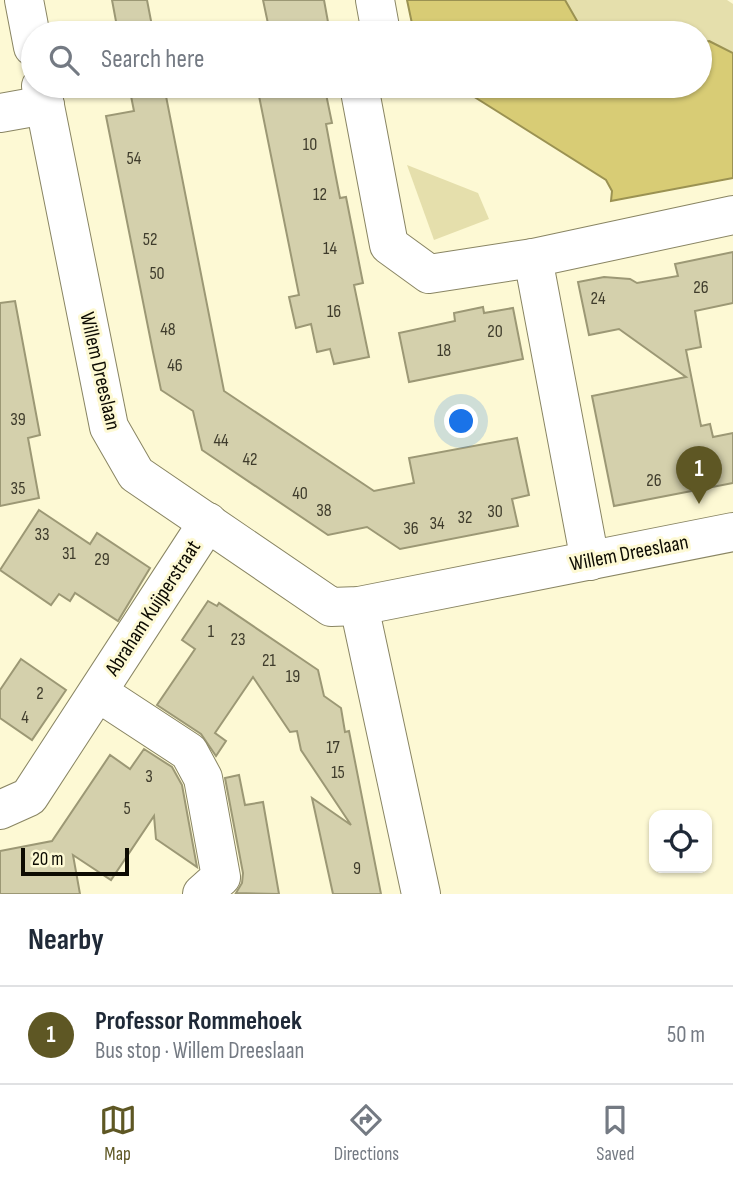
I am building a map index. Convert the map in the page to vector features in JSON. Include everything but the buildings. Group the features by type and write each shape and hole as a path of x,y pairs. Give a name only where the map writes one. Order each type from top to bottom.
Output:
{"street":[{"path":"24,0 28,21"},
{"path":"375,0 379,21"},
{"path":"0,113 36,98"},
{"name":"Willem Dreeslaan","path":"44,98 109,427 136,474 331,607 359,606 733,532"},
{"path":"361,98 389,245 429,274 533,258 733,215"},
{"path":"533,258 590,561"},
{"name":"Abraham Kuijperstraat","path":"0,810 29,797 208,522"},
{"path":"359,606 421,894"},
{"name":"Abraham Kuijperstraat","path":"99,693 189,752 203,778 221,877 202,894"}],"shaded area":[{"path":"407,0 565,0 577,21 411,21"},
{"path":"565,0 727,0 733,4 733,53 712,42 712,21 577,21"},
{"path":"712,42 733,53 733,178 611,201 612,191 606,180 476,98 712,98"},
{"path":"407,165 478,193 489,219 434,240"}],"place":[{"name":"Professor Rommehoek","path":"699,504"}]}
